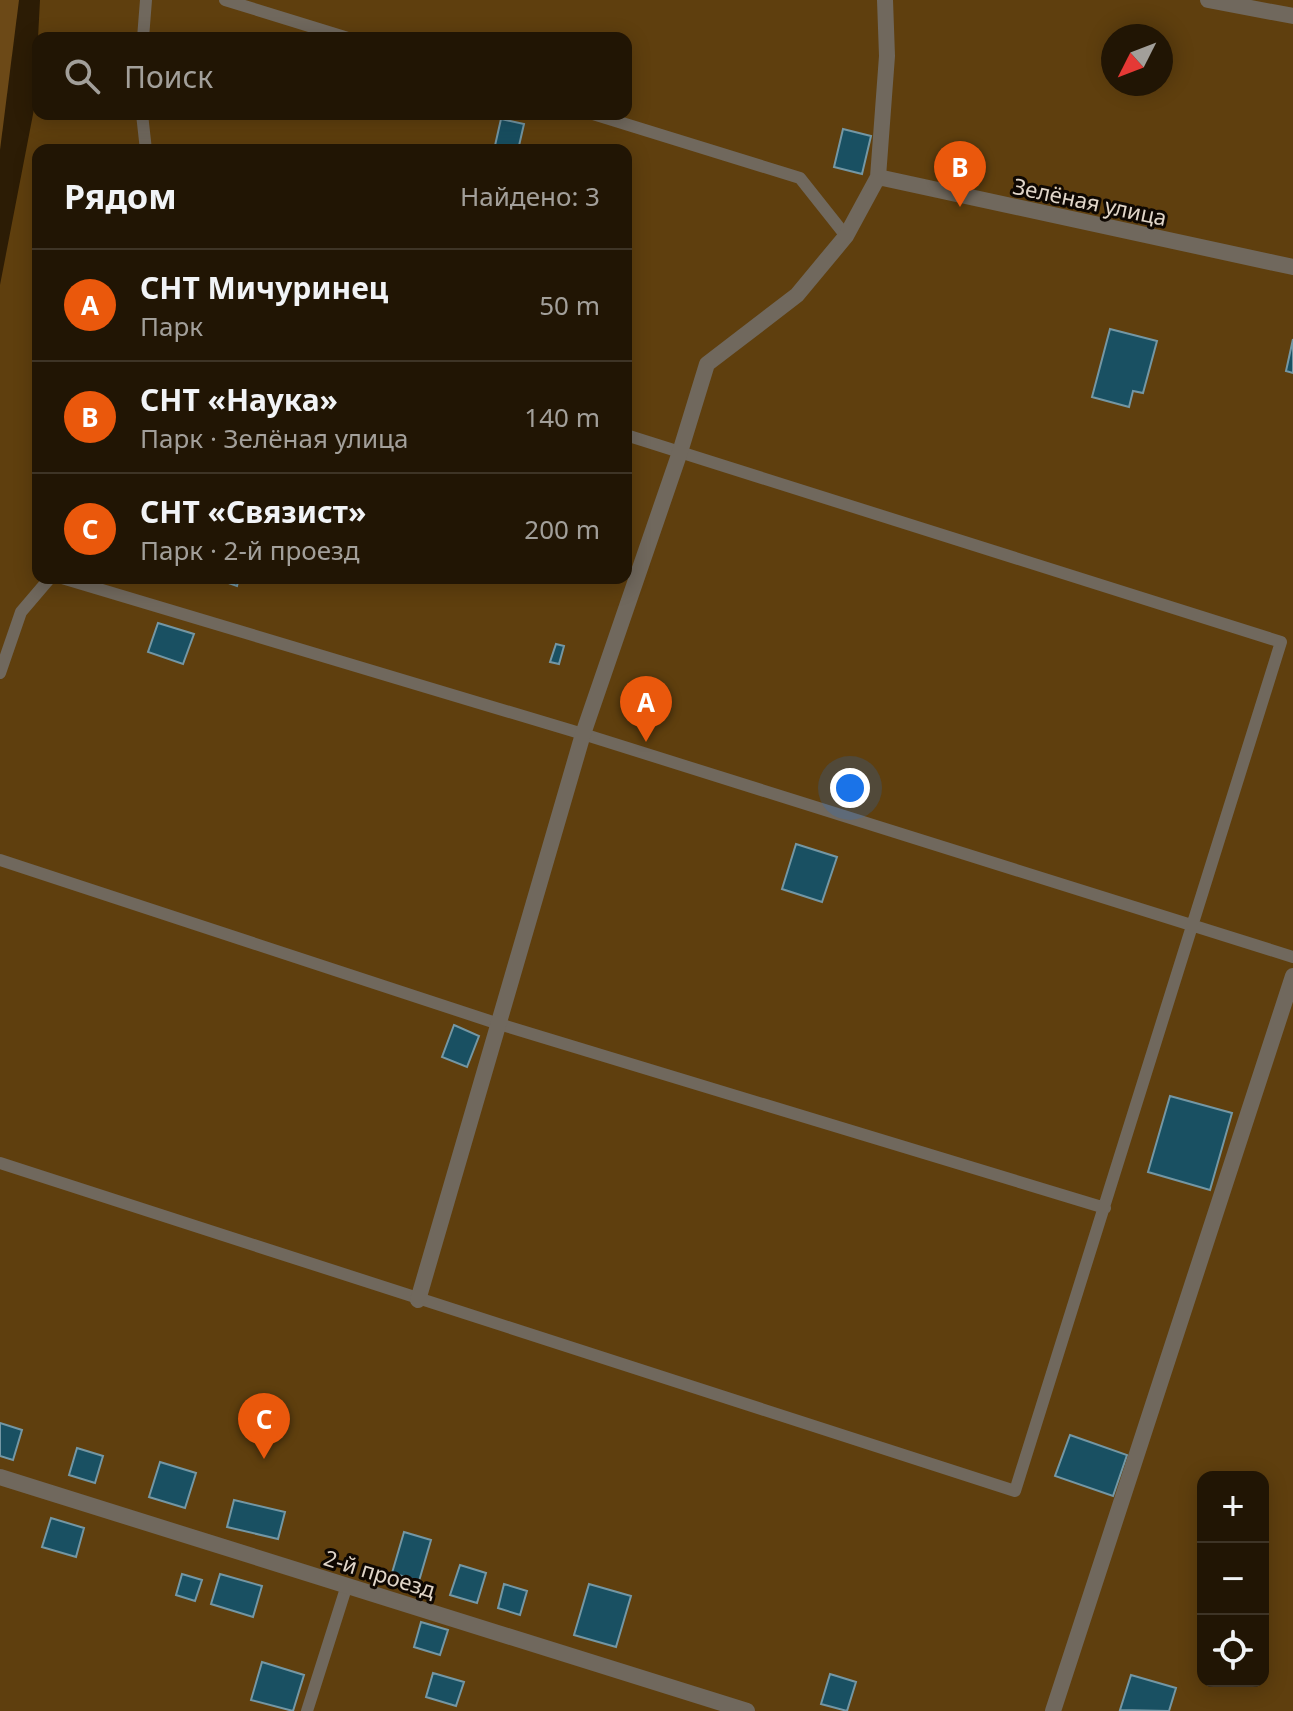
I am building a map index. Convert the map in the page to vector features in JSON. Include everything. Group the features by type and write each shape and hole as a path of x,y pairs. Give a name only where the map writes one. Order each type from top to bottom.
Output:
{"street":[{"path":"418,1300 583,734 707,364 797,295 846,236 878,177 887,56 885,0"},
{"path":"1208,0 1293,16"},
{"name":"Зелёная улица","path":"878,177 1293,267"},
{"path":"1053,1711 1293,976"},
{"name":"2-й проезд","path":"0,1477 747,1711"}],"lane":[{"path":"143,32 146,0"},
{"path":"225,0 329,32"},
{"path":"143,120 145,144"},
{"path":"612,120 800,178 846,236"},
{"path":"0,1163 1015,1491 1281,642 632,437"},
{"path":"0,673 21,612 45,584"},
{"path":"82,584 583,734 1293,957"},
{"path":"0,860 499,1024 1105,1208"},
{"path":"307,1711 347,1585"}],"shaded area":[{"path":"0,0 19,0 0,150"},
{"path":"40,0 1293,0 1293,1711 0,1711 0,285 32,120 632,120 632,32 38,32"}],"building":[{"path":"501,120 524,124 519,144 495,144"},
{"path":"843,129 871,136 862,174 834,167"},
{"path":"1110,329 1157,341 1143,393 1133,391 1129,407 1092,397"},
{"path":"1293,339 1293,373 1286,371"},
{"path":"158,623 194,634 183,664 148,652"},
{"path":"556,644 564,646 559,664 550,662"},
{"path":"796,844 837,857 822,902 782,889"},
{"path":"454,1025 479,1036 467,1067 442,1057"},
{"path":"1170,1096 1232,1113 1210,1190 1148,1172"},
{"path":"0,1423 22,1430 13,1460 0,1456"},
{"path":"1070,1435 1127,1455 1113,1496 1055,1476"},
{"path":"77,1448 103,1456 95,1483 69,1475"},
{"path":"160,1462 196,1473 185,1508 149,1497"},
{"path":"234,1500 285,1512 278,1539 227,1527"},
{"path":"51,1518 84,1528 76,1557 42,1547"},
{"path":"404,1532 431,1540 419,1581 392,1573"},
{"path":"460,1565 486,1573 477,1603 450,1595"},
{"path":"182,1574 202,1580 195,1601 176,1595"},
{"path":"220,1574 262,1586 253,1617 211,1604"},
{"path":"504,1584 527,1591 520,1615 498,1608"},
{"path":"589,1584 631,1596 616,1647 574,1635"},
{"path":"421,1622 448,1630 440,1655 414,1647"},
{"path":"262,1662 304,1675 293,1711 251,1700"},
{"path":"433,1673 464,1682 456,1706 426,1697"},
{"path":"830,1674 856,1682 847,1711 821,1704"},
{"path":"1131,1675 1176,1688 1169,1711 1120,1710"}],"place":[{"name":"СНТ «Наука»","path":"960,207"},
{"name":"СНТ Мичуринец","path":"646,742"},
{"name":"СНТ «Связист»","path":"264,1459"}]}
